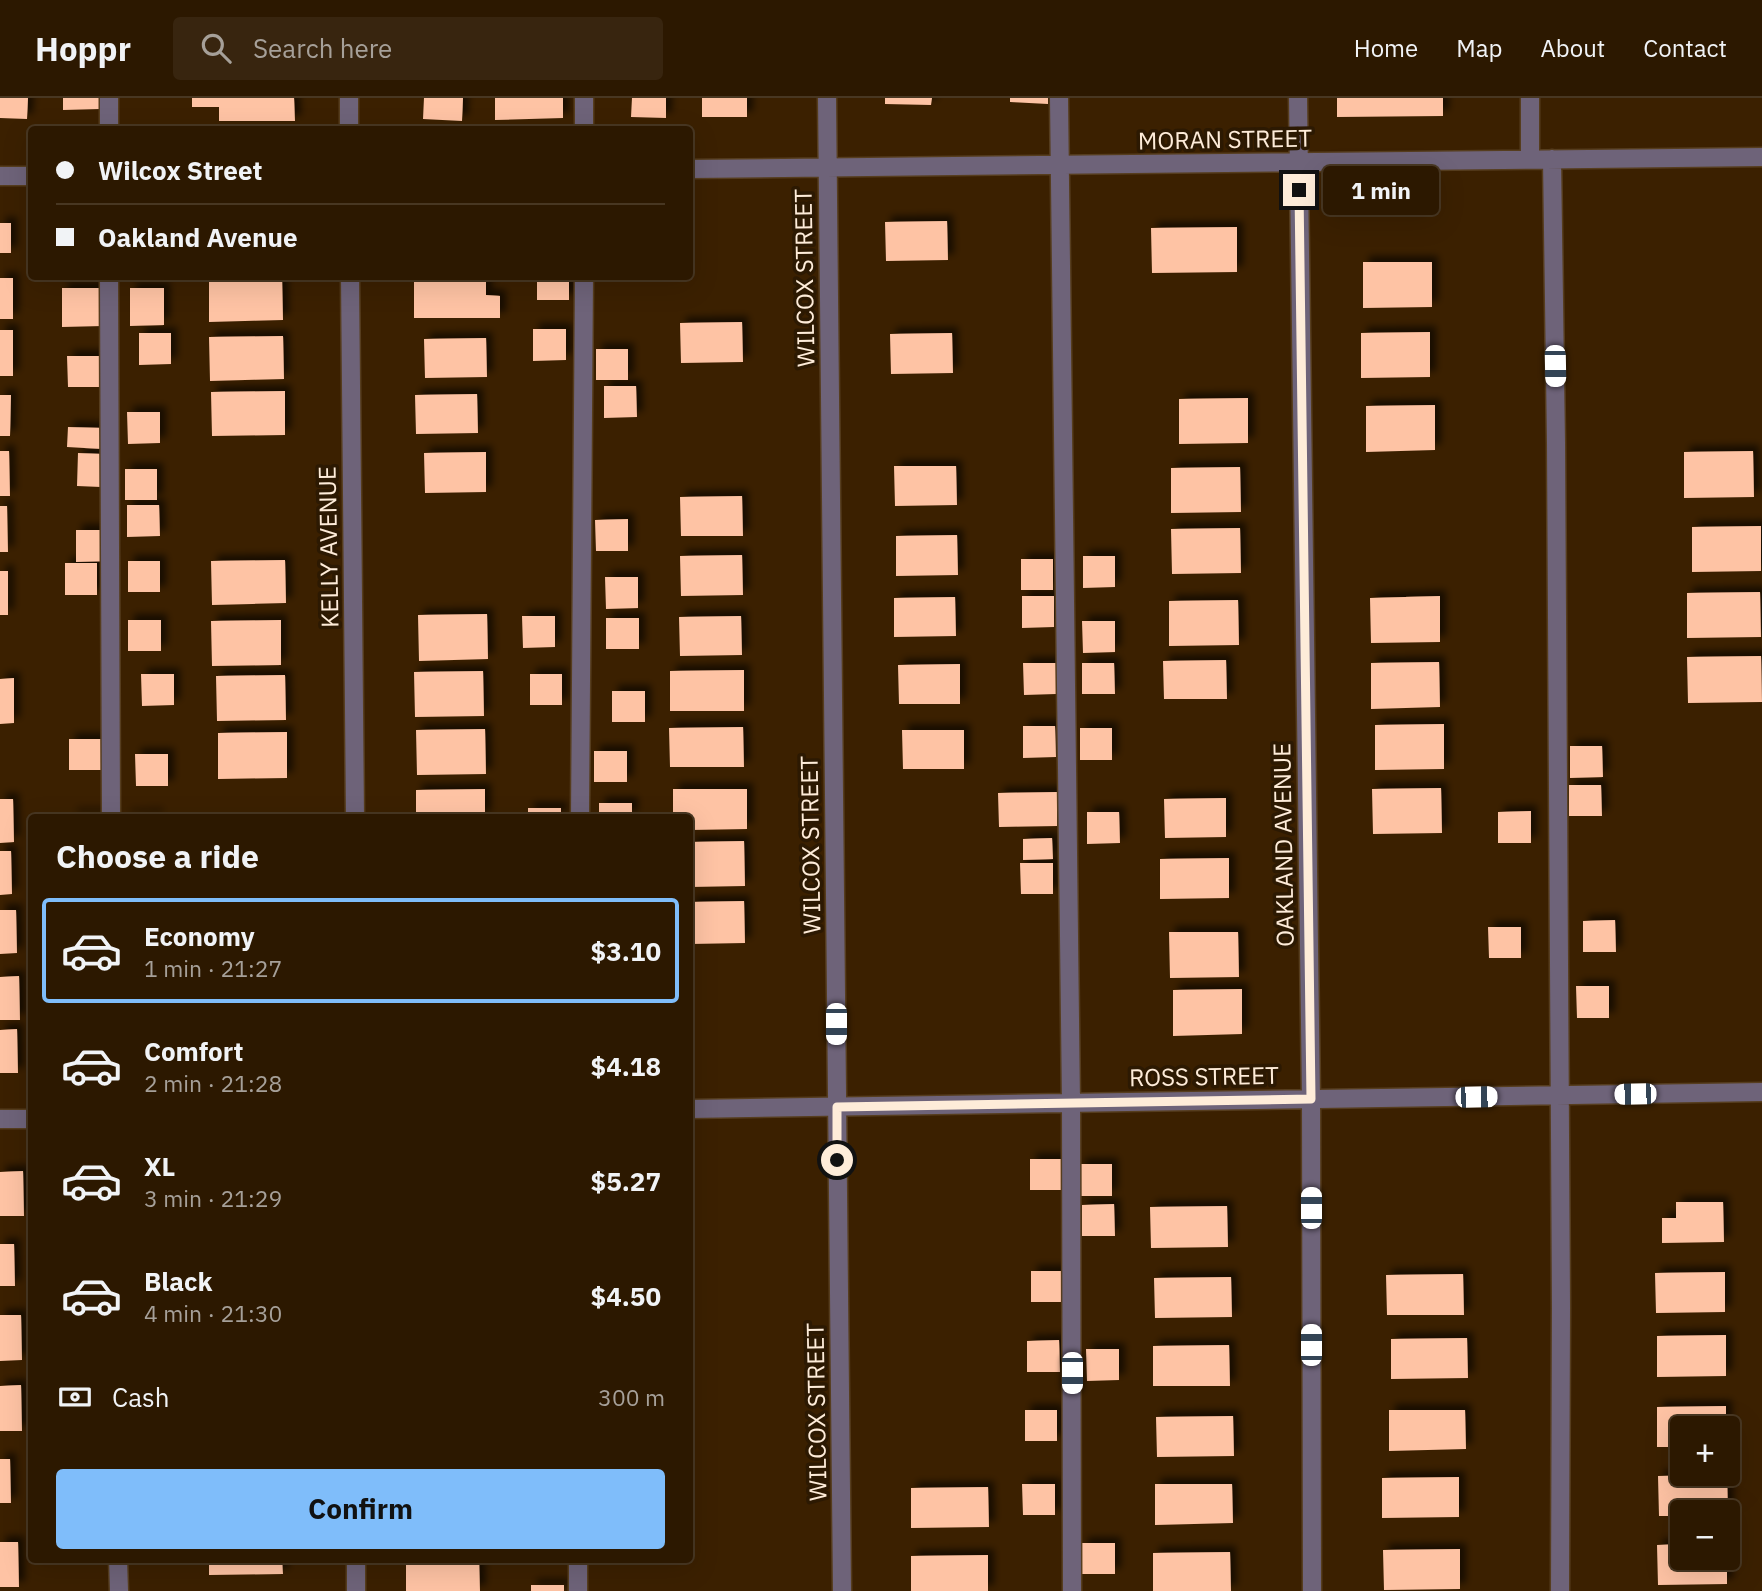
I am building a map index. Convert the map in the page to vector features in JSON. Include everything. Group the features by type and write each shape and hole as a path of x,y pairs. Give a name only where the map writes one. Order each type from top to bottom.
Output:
{"street":[{"path":"109,98 109,126"},
{"path":"349,98 349,126"},
{"path":"584,98 584,126"},
{"name":"WILCOX STREET","path":"827,98 842,1591"},
{"path":"1059,98 1071,1103 1072,1591"},
{"name":"OAKLAND AVENUE","path":"1298,98 1311,1099 1312,1591"},
{"path":"1530,98 1530,159"},
{"name":"MORAN STREET","path":"693,169 1762,157"},
{"path":"1552,159 1561,1307 1560,1591"},
{"path":"0,176 28,176"},
{"path":"109,280 111,814"},
{"name":"KELLY AVENUE","path":"350,280 355,814"},
{"path":"580,814 584,280"},
{"name":"ROSS STREET","path":"693,1109 1762,1092"},
{"path":"0,1119 28,1119"},
{"path":"118,1563 119,1591"},
{"path":"356,1563 356,1591"},
{"path":"578,1563 578,1591"}],"building":[{"path":"0,98 28,98 27,119 0,118"},
{"path":"63,98 100,98 100,109 63,110"},
{"path":"192,98 294,98 295,121 219,121 219,107 192,107"},
{"path":"424,98 463,98 462,121 423,119"},
{"path":"495,98 563,98 563,118 495,120"},
{"path":"632,98 666,98 666,118 631,117"},
{"path":"702,98 747,98 747,117 702,117"},
{"path":"885,98 932,98 931,105 885,104"},
{"path":"1010,98 1048,98 1048,104 1010,102"},
{"path":"1337,98 1443,98 1443,116 1337,117"},
{"path":"947,221 948,260 886,261 885,222"},
{"path":"0,223 11,223 11,253 0,253"},
{"path":"1237,227 1237,272 1152,273 1151,228"},
{"path":"1363,262 1432,262 1432,307 1363,308"},
{"path":"0,278 13,278 13,319 0,319"},
{"path":"209,280 282,280 283,320 209,322"},
{"path":"414,280 486,280 486,295 500,296 500,318 414,318"},
{"path":"537,280 569,280 569,300 537,300"},
{"path":"62,288 102,288 103,326 62,327"},
{"path":"130,288 164,288 164,325 130,326"},
{"path":"742,322 743,362 681,363 680,323"},
{"path":"533,329 566,329 566,360 533,361"},
{"path":"0,330 13,330 13,376 0,376"},
{"path":"1430,332 1430,377 1361,378 1361,333"},
{"path":"139,333 171,333 171,364 139,365"},
{"path":"952,333 953,373 891,374 890,334"},
{"path":"283,336 284,379 210,381 209,337"},
{"path":"486,338 487,377 425,378 424,339"},
{"path":"596,349 628,349 628,380 596,380"},
{"path":"67,356 100,356 100,387 68,387"},
{"path":"604,386 636,386 637,417 604,418"},
{"path":"285,391 285,435 212,436 211,392"},
{"path":"477,394 478,433 416,434 415,395"},
{"path":"0,395 11,395 10,436 0,436"},
{"path":"1248,398 1248,443 1179,444 1179,399"},
{"path":"1435,405 1435,450 1366,452 1366,406"},
{"path":"127,412 160,412 160,443 128,444"},
{"path":"68,427 103,428 102,449 67,447"},
{"path":"0,451 9,451 10,496 0,496"},
{"path":"1753,451 1754,497 1684,498 1684,452"},
{"path":"486,452 486,492 425,493 424,453"},
{"path":"78,453 102,454 101,487 77,486"},
{"path":"894,466 956,466 957,505 895,506"},
{"path":"1240,467 1241,512 1171,513 1171,468"},
{"path":"125,469 157,469 157,500 125,500"},
{"path":"742,496 743,536 681,536 680,497"},
{"path":"127,505 159,505 160,536 127,537"},
{"path":"0,506 7,506 8,552 0,552"},
{"path":"628,519 628,551 596,551 595,520"},
{"path":"1761,526 1761,571 1692,572 1692,527"},
{"path":"1240,528 1241,573 1172,574 1171,529"},
{"path":"76,530 108,530 109,561 76,562"},
{"path":"957,535 958,575 896,576 896,536"},
{"path":"742,555 743,595 681,596 680,556"},
{"path":"1083,556 1115,556 1115,587 1083,588"},
{"path":"1021,559 1053,559 1053,590 1021,590"},
{"path":"285,560 286,603 212,605 211,561"},
{"path":"128,561 160,561 160,592 128,592"},
{"path":"65,563 97,563 97,595 65,595"},
{"path":"0,571 8,571 8,615 0,615"},
{"path":"605,577 638,577 638,608 606,609"},
{"path":"1760,592 1761,637 1687,638 1687,593"},
{"path":"1022,596 1054,596 1054,627 1022,628"},
{"path":"1440,596 1440,642 1371,643 1370,598"},
{"path":"955,597 956,636 894,637 894,598"},
{"path":"1238,600 1239,645 1169,646 1169,601"},
{"path":"487,614 488,659 419,661 418,615"},
{"path":"522,616 555,616 555,647 523,648"},
{"path":"741,616 742,655 680,656 679,617"},
{"path":"606,618 639,618 639,649 606,649"},
{"path":"128,620 161,620 161,651 128,651"},
{"path":"281,620 281,665 212,666 211,621"},
{"path":"1082,621 1115,621 1115,652 1083,653"},
{"path":"1761,656 1762,702 1688,703 1687,657"},
{"path":"1226,660 1227,699 1164,699 1163,661"},
{"path":"1439,662 1440,707 1371,709 1371,663"},
{"path":"1023,663 1056,663 1056,694 1024,695"},
{"path":"1082,663 1114,663 1115,694 1082,694"},
{"path":"960,664 960,704 899,704 898,665"},
{"path":"744,670 744,711 670,711 670,671"},
{"path":"483,671 484,716 415,717 414,672"},
{"path":"141,674 174,674 174,705 142,706"},
{"path":"530,674 562,674 562,705 530,705"},
{"path":"285,675 286,720 217,721 216,676"},
{"path":"14,678 14,723 0,724 0,679"},
{"path":"612,691 645,691 645,722 612,722"},
{"path":"1444,724 1444,769 1375,770 1375,725"},
{"path":"1023,726 1055,726 1056,757 1023,758"},
{"path":"743,727 744,767 670,767 669,728"},
{"path":"1080,728 1112,728 1112,760 1080,760"},
{"path":"485,729 486,774 417,775 416,730"},
{"path":"902,730 964,730 964,769 903,769"},
{"path":"287,732 287,778 218,779 218,733"},
{"path":"69,739 101,739 102,770 69,770"},
{"path":"1570,746 1602,746 1603,777 1570,778"},
{"path":"594,751 627,751 627,782 594,782"},
{"path":"135,754 168,754 168,786 136,786"},
{"path":"1569,785 1601,785 1602,816 1569,816"},
{"path":"1441,788 1442,833 1373,834 1372,789"},
{"path":"485,789 485,814 416,814 416,790"},
{"path":"673,789 747,789 747,829 693,830 693,814 673,814"},
{"path":"1057,792 1057,826 999,827 998,793"},
{"path":"1226,798 1226,837 1165,838 1164,799"},
{"path":"0,799 13,799 14,842 0,843"},
{"path":"599,803 632,803 632,814 599,814"},
{"path":"528,808 561,808 561,814 528,814"},
{"path":"1531,811 1531,843 1498,843 1498,812"},
{"path":"1087,812 1119,812 1120,843 1087,844"},
{"path":"1052,838 1053,859 1023,860 1023,839"},
{"path":"744,841 745,886 693,887 693,842"},
{"path":"0,851 11,851 12,894 0,895"},
{"path":"1229,858 1229,898 1160,899 1160,859"},
{"path":"1020,863 1053,863 1053,894 1021,894"},
{"path":"744,901 745,943 693,944 693,902"},
{"path":"0,910 16,910 17,953 0,954"},
{"path":"1615,920 1616,952 1583,952 1583,921"},
{"path":"1488,927 1521,927 1521,958 1489,958"},
{"path":"1169,932 1238,932 1239,977 1170,978"},
{"path":"19,976 20,1020 0,1020 0,977"},
{"path":"1576,986 1609,986 1609,1018 1577,1018"},
{"path":"1242,989 1242,1034 1173,1036 1173,990"},
{"path":"17,1029 18,1073 0,1073 0,1030"},
{"path":"1030,1159 1062,1159 1062,1190 1030,1190"},
{"path":"1079,1164 1112,1164 1112,1196 1080,1196"},
{"path":"23,1171 24,1216 0,1216 0,1172"},
{"path":"1676,1202 1723,1202 1724,1242 1662,1243 1662,1218 1676,1218"},
{"path":"1114,1204 1115,1236 1082,1236 1082,1205"},
{"path":"1227,1206 1228,1247 1151,1248 1150,1207"},
{"path":"0,1244 14,1244 15,1286 0,1286"},
{"path":"1031,1271 1064,1271 1064,1302 1031,1302"},
{"path":"1725,1272 1725,1312 1656,1313 1655,1273"},
{"path":"1463,1274 1464,1315 1387,1315 1386,1275"},
{"path":"1231,1277 1232,1317 1155,1318 1154,1278"},
{"path":"0,1315 21,1315 22,1360 0,1361"},
{"path":"1726,1335 1726,1376 1657,1377 1657,1336"},
{"path":"1467,1338 1468,1378 1391,1379 1391,1339"},
{"path":"1059,1340 1060,1372 1027,1372 1027,1341"},
{"path":"1229,1345 1230,1386 1153,1386 1153,1346"},
{"path":"1086,1349 1119,1349 1119,1380 1087,1381"},
{"path":"21,1385 22,1431 0,1431 0,1386"},
{"path":"1726,1406 1726,1416 1670,1416 1670,1447 1657,1447 1657,1407"},
{"path":"1025,1410 1057,1410 1057,1441 1025,1441"},
{"path":"1389,1410 1465,1410 1466,1449 1389,1451"},
{"path":"1233,1416 1234,1456 1157,1457 1156,1417"},
{"path":"0,1459 10,1459 11,1503 0,1503"},
{"path":"1658,1476 1670,1476 1670,1486 1727,1486 1728,1500 1670,1500 1670,1516 1659,1516"},
{"path":"1459,1477 1459,1517 1382,1518 1382,1478"},
{"path":"1022,1484 1055,1484 1055,1515 1023,1515"},
{"path":"1155,1484 1232,1484 1233,1523 1155,1525"},
{"path":"988,1487 989,1527 911,1528 911,1488"},
{"path":"0,1542 18,1542 19,1587 0,1587"},
{"path":"1082,1543 1115,1543 1115,1574 1082,1574"},
{"path":"1670,1544 1670,1570 1727,1570 1727,1584 1658,1585 1657,1545"},
{"path":"1460,1549 1460,1589 1384,1590 1383,1550"},
{"path":"1230,1552 1231,1591 1153,1591 1153,1553"},
{"path":"988,1555 988,1591 911,1591 911,1556"},
{"path":"209,1563 282,1563 283,1574 209,1575"},
{"path":"406,1563 479,1563 480,1591 406,1591"},
{"path":"531,1585 564,1585 564,1591 531,1591"}],"route":[{"path":"837,1160 837,1107 1311,1099 1299,190"}]}
